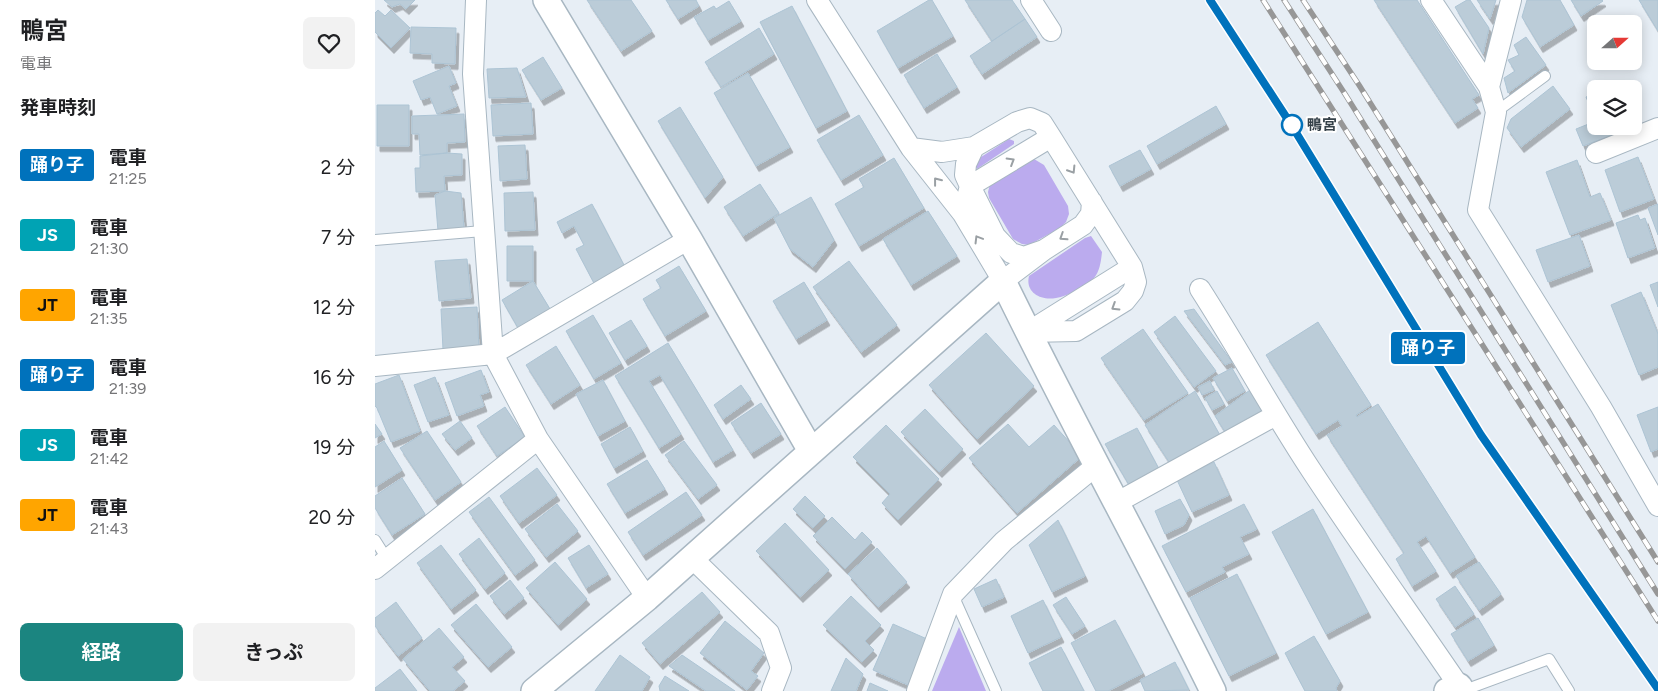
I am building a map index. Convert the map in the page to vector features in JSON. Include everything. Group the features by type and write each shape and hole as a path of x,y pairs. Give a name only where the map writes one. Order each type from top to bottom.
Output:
{"street":[{"path":"476,0 473,74 493,354 538,438 647,598"},
{"path":"546,0 689,239 811,451"},
{"path":"817,0 911,148 963,214 1003,281 1213,691"},
{"path":"1031,0 1051,31"},
{"path":"1431,0 1489,86 1496,112 1478,210 1601,407 1658,506"},
{"path":"1489,86 1511,0"},
{"path":"911,148 942,152 974,147 1017,122 1030,118 1042,123 1051,136 1132,267 1028,332"},
{"path":"1596,153 1658,128"},
{"path":"963,214 970,186 1051,136"},
{"path":"974,147 966,164 965,175 995,236 1011,253 1024,257 1044,250"},
{"path":"534,691 647,598 1003,281 1083,224 1091,214 1092,202"},
{"path":"375,366 493,354 689,239"},
{"path":"1200,289 1276,415 1457,690"},
{"path":"1116,503 1276,415"},
{"path":"381,564 538,438"},
{"path":"917,691 953,594 1004,541 1097,465"},
{"path":"692,558 769,633 781,668 772,691"}],"lane":[{"path":"1496,112 1545,76"},
{"path":"375,240 483,231"},
{"path":"375,540 381,564"},
{"path":"953,594 996,691"},
{"path":"1457,690 1549,659 1569,691"}],"shaded area":[{"path":"1009,139 1014,141 1014,144 977,169 975,167 978,159"},
{"path":"1034,159 1044,165 1068,206 1069,214 1066,222 1060,228 1029,245 1022,244 1013,239 989,198 988,192 990,184 1026,160"},
{"path":"1091,236 1102,252 1099,269 1091,281 1076,291 1056,298 1039,297 1032,291 1028,282 1029,276 1085,238"},
{"path":"959,627 986,691 932,691"}],"building":[{"path":"384,0 415,0 406,9 400,4 392,7"},
{"path":"587,0 631,0 652,31 621,51"},
{"path":"666,0 696,0 699,6 678,19"},
{"path":"932,0 953,36 898,68 877,31"},
{"path":"965,0 1012,0 1025,19 992,41"},
{"path":"1374,0 1417,0 1479,95 1472,99 1478,108 1455,123"},
{"path":"1470,0 1489,28 1483,54 1455,7"},
{"path":"1477,0 1496,0 1490,19"},
{"path":"1527,0 1560,0 1574,25 1540,47 1522,17"},
{"path":"1571,0 1602,0 1603,1 1581,16"},
{"path":"1639,0 1658,0 1658,31"},
{"path":"729,1 741,21 708,40 694,17 714,6 716,9"},
{"path":"792,6 847,111 816,128 760,22"},
{"path":"378,10 385,16 391,10 410,28 391,48 375,32 375,13"},
{"path":"1025,19 1037,37 982,74 970,56"},
{"path":"411,27 456,28 455,64 432,63 432,54 410,53"},
{"path":"759,28 774,54 721,87 705,62"},
{"path":"1526,37 1546,65 1508,93 1504,78 1515,71 1508,60 1519,55 1514,45"},
{"path":"937,54 957,87 924,108 904,75"},
{"path":"543,57 562,88 541,100 522,70"},
{"path":"449,66 456,83 449,86 457,106 437,114 430,97 421,100 413,81"},
{"path":"517,68 526,97 489,98 487,69"},
{"path":"748,73 790,147 756,166 714,93"},
{"path":"1553,86 1570,109 1521,147 1507,128 1511,119"},
{"path":"531,103 533,134 493,136 491,105"},
{"path":"377,105 409,105 409,146 377,146"},
{"path":"1216,106 1226,124 1157,164 1147,146"},
{"path":"680,107 723,177 705,198 658,121"},
{"path":"464,114 465,142 447,143 447,153 420,155 419,134 412,134 412,116"},
{"path":"859,115 883,155 841,180 817,140"},
{"path":"1587,125 1587,135 1612,135 1583,146 1576,129"},
{"path":"525,145 527,179 500,181 498,146"},
{"path":"1140,150 1151,169 1120,186 1109,166"},
{"path":"447,153 462,154 462,175 444,176 445,191 416,192 415,168 420,168 420,156"},
{"path":"1638,157 1654,199 1620,212 1605,170"},
{"path":"894,158 924,208 859,246 835,204 864,187 859,179"},
{"path":"1577,160 1590,197 1600,193 1611,220 1570,235 1546,172"},
{"path":"760,184 779,213 743,236 724,207"},
{"path":"445,191 461,193 464,228 438,231 435,195"},
{"path":"533,192 535,230 505,231 504,193"},
{"path":"811,197 834,240 813,267 790,249 774,218"},
{"path":"592,204 626,269 595,285 576,249 584,245 574,226 562,233 557,222"},
{"path":"1658,204 1658,235 1648,208"},
{"path":"928,211 957,256 911,285 883,239"},
{"path":"1638,215 1640,220 1645,218 1655,248 1628,258 1616,223"},
{"path":"1579,235 1590,266 1548,282 1536,250"},
{"path":"507,246 533,246 533,281 507,281"},
{"path":"467,259 471,298 439,301 435,261"},
{"path":"849,261 897,325 861,352 813,287"},
{"path":"679,266 706,311 665,336 643,299 661,288 656,280"},
{"path":"533,281 550,309 518,328 502,300"},
{"path":"804,282 827,320 796,339 773,301"},
{"path":"1658,282 1658,307 1650,285"},
{"path":"1641,292 1658,334 1658,367 1639,375 1611,305"},
{"path":"477,307 479,349 443,350 441,309"},
{"path":"1194,309 1232,362 1225,365 1184,311"},
{"path":"593,315 621,363 594,379 566,331"},
{"path":"1175,316 1216,371 1194,387 1154,332"},
{"path":"631,320 647,346 625,360 609,333"},
{"path":"1318,322 1371,405 1356,415 1357,417 1378,404 1475,557 1450,573 1426,536 1417,542 1436,571 1412,586 1396,559 1404,553 1327,435 1342,426 1338,420 1316,434 1266,355"},
{"path":"1143,329 1188,393 1144,420 1101,358"},
{"path":"986,333 1034,386 977,439 929,385"},
{"path":"668,343 733,450 713,462 660,375 649,381 681,434 659,448 615,376"},
{"path":"556,346 580,385 551,404 526,365"},
{"path":"1232,368 1245,391 1227,401 1213,378"},
{"path":"481,370 489,392 480,395 484,406 457,416 445,383"},
{"path":"399,375 420,431 391,442 375,406 375,384"},
{"path":"435,377 449,415 428,422 414,385"},
{"path":"603,380 625,421 598,436 576,394"},
{"path":"1210,381 1214,390 1202,395 1198,387"},
{"path":"741,385 751,399 723,419 714,405"},
{"path":"1250,390 1265,410 1227,435 1215,416"},
{"path":"1195,391 1221,437 1169,462 1145,425"},
{"path":"1217,391 1224,404 1212,410 1205,398"},
{"path":"761,403 781,434 751,453 731,423"},
{"path":"505,407 525,437 497,456 477,426"},
{"path":"1658,407 1658,449 1651,452 1637,415"},
{"path":"925,409 963,449 939,472 901,432"},
{"path":"460,421 472,438 455,450 442,434"},
{"path":"375,424 382,434 375,438"},
{"path":"1008,424 1029,447 1054,425 1082,456 1017,513 969,458"},
{"path":"886,425 939,479 898,520 882,503 890,494 853,457"},
{"path":"630,427 643,451 614,468 601,444"},
{"path":"1137,428 1159,469 1129,485 1105,444"},
{"path":"427,431 461,482 435,500 400,448"},
{"path":"384,441 402,470 375,487 375,447"},
{"path":"684,441 717,485 698,499 665,455"},
{"path":"647,460 665,489 625,513 607,484"},
{"path":"1214,462 1229,495 1192,512 1177,480"},
{"path":"537,468 557,495 519,523 500,496"},
{"path":"402,478 425,514 392,535 375,508 375,496"},
{"path":"686,492 702,515 643,555 628,532"},
{"path":"805,496 825,516 813,528 793,509"},
{"path":"489,497 535,560 515,575 469,512"},
{"path":"1180,499 1189,515 1184,525 1165,534 1155,511"},
{"path":"557,504 578,531 546,557 525,529"},
{"path":"1244,504 1257,529 1240,537 1249,554 1222,567 1225,572 1186,592 1162,546"},
{"path":"1313,509 1368,612 1326,634 1272,532"},
{"path":"832,517 855,540 862,532 872,542 845,569 813,536"},
{"path":"1058,520 1085,576 1052,592 1029,545"},
{"path":"785,523 829,570 800,597 756,551"},
{"path":"479,538 505,573 485,589 459,554"},
{"path":"441,545 476,590 451,609 417,563"},
{"path":"589,545 608,574 586,588 568,558"},
{"path":"877,548 907,582 878,607 848,574"},
{"path":"555,562 587,599 558,625 526,588"},
{"path":"1479,562 1501,594 1479,610 1456,576"},
{"path":"1237,574 1276,653 1229,676 1190,598"},
{"path":"996,579 1004,597 982,607 974,589"},
{"path":"510,580 524,598 504,614 490,596"},
{"path":"1455,586 1474,614 1455,627 1436,599"},
{"path":"702,592 720,612 660,664 642,643"},
{"path":"851,596 881,625 865,641 874,650 862,662 823,625"},
{"path":"1066,597 1085,626 1072,634 1053,605"},
{"path":"1043,600 1061,637 1028,653 1011,616"},
{"path":"396,602 422,638 398,656 375,626 375,618"},
{"path":"476,604 512,647 488,667 451,625"},
{"path":"1478,618 1494,645 1468,661 1451,634"},
{"path":"1115,620 1143,673 1108,691 1096,691 1071,643"},
{"path":"725,621 764,653 751,671 758,676 747,690 700,653"},
{"path":"893,624 927,639 908,685 873,670"},
{"path":"439,628 464,657 452,667 465,681 453,691 430,691 403,659"},
{"path":"1314,636 1340,681 1336,688 1337,691 1305,691 1285,653"},
{"path":"1061,647 1084,691 1043,691 1029,663"},
{"path":"620,655 650,677 642,691 595,691"},
{"path":"682,655 735,691 706,691 669,666"},
{"path":"846,658 863,674 856,691 831,691"},
{"path":"1175,662 1189,690 1145,691 1140,680"},
{"path":"400,669 417,691 375,691 375,688"},
{"path":"665,676 689,691 660,691 659,686"},
{"path":"870,683 888,691 867,691"}],"railway":[{"path":"1210,0 1292,126 1481,435 1658,689"},
{"path":"1263,0 1658,621"},
{"path":"1284,0 1345,94 1658,594"},
{"path":"1303,0 1359,85 1658,562"}],"train":[{"name":"踊り子","path":"1210,0 1292,126 1481,435 1658,689"}],"place":[{"name":"鴨宮","path":"1292,125"}]}
